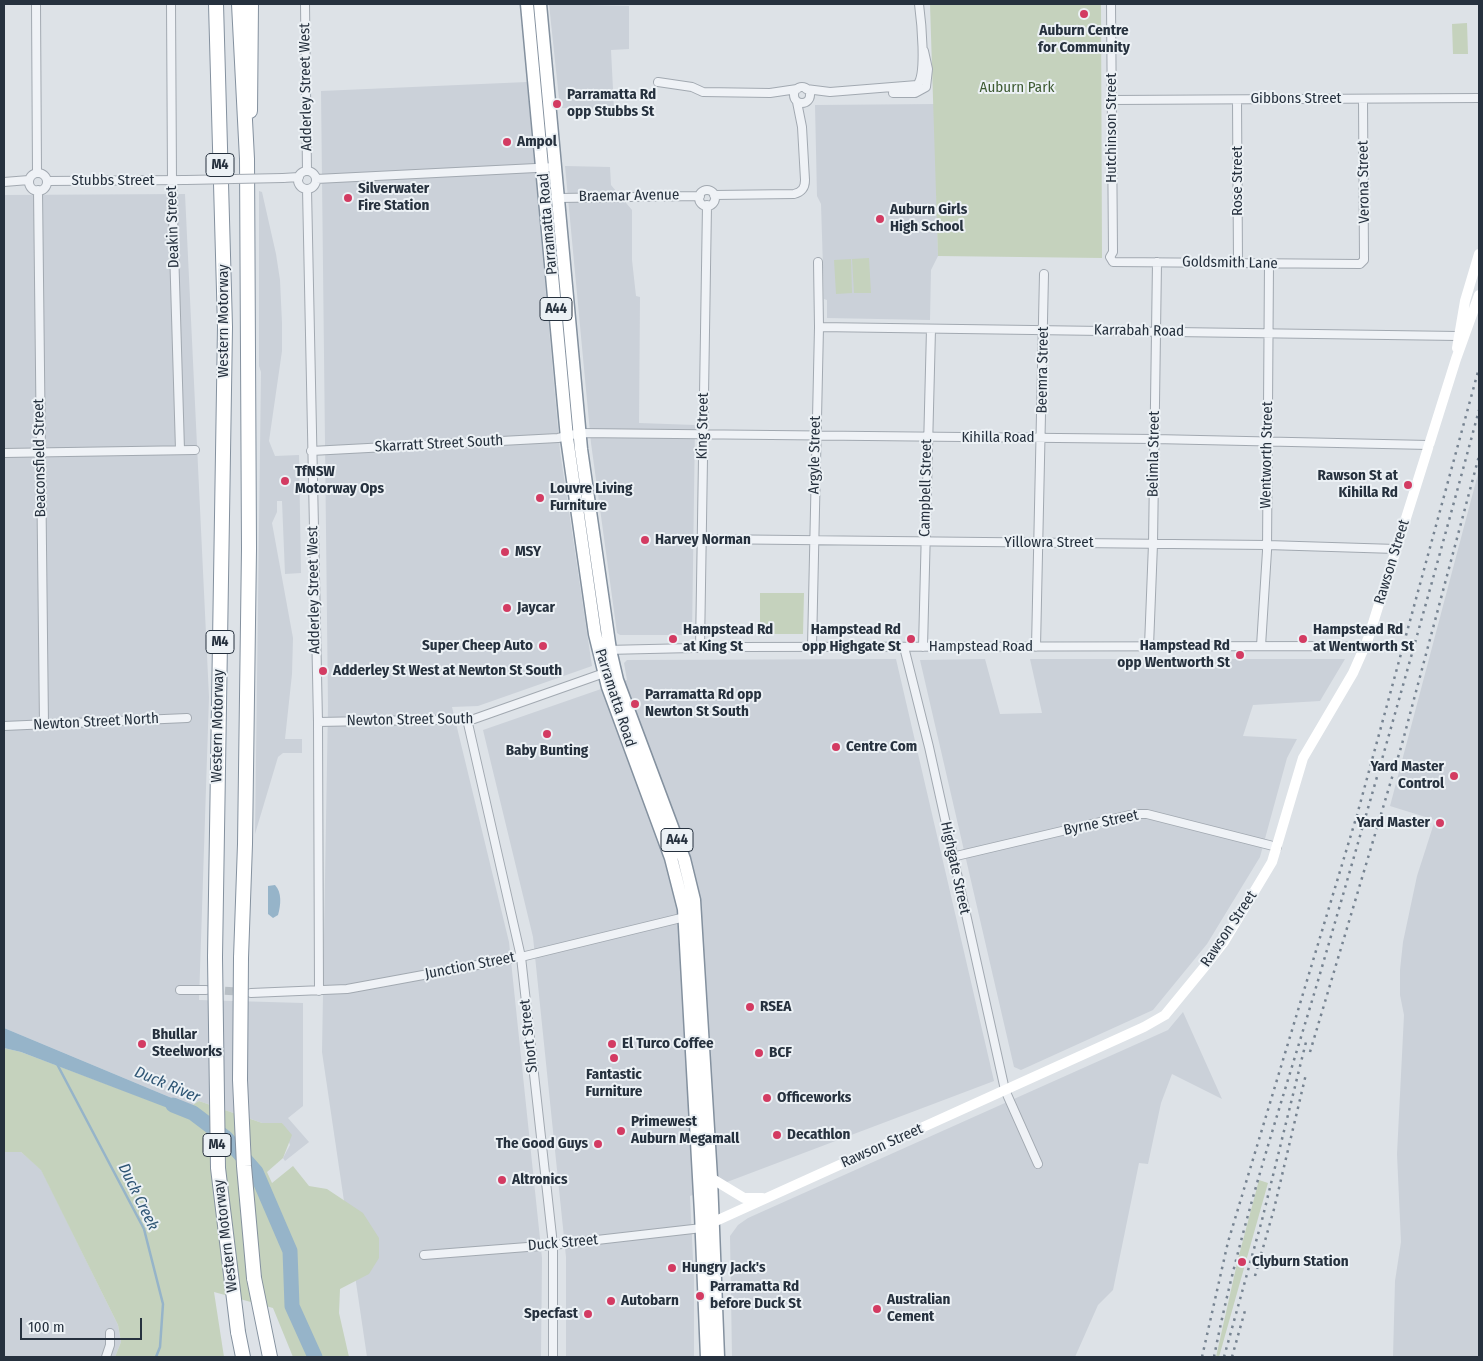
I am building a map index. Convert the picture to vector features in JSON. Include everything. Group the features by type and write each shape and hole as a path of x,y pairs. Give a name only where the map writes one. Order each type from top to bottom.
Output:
{"highway":[{"name":"Western Motorway","path":"216,4 225,327 214,957 218,1168 238,1332 243,1357"},
{"name":"Western Motorway","path":"239,4 247,159 249,549 240,1080 244,1166 254,1278 264,1355"},
{"name":"M4","path":"247,159 252,93 251,4"},
{"name":"Parramatta Road","path":"528,4 567,438 609,672 679,882 685,917 718,1357"},
{"name":"Parramatta Road","path":"540,4 580,433 604,651"},
{"name":"Parramatta Road","path":"609,672 684,859 694,900 711,1178 707,1226 706,1357"},
{"name":"M4","path":"238,1332 238,1357"}],"main road":[{"name":"Rawson Street","path":"1456,359 1458,336 1479,254"},
{"name":"Rawson Street","path":"707,1226 1144,1027 1165,1015 1224,942 1272,862 1303,758 1364,649 1456,359 1479,295"},
{"path":"711,1178 744,1198 765,1198"}],"street":[{"path":"4,182 29,180 37,173 36,4"},
{"name":"Deakin Street","path":"171,4 172,180 180,450"},
{"name":"Adderley Street West","path":"305,4 307,171"},
{"path":"658,82 692,87 703,92 770,93 806,89 830,92 914,86 924,81 919,4"},
{"name":"Hutchinson Street","path":"1111,4 1113,252"},
{"path":"714,195 713,202 707,205 701,202 700,196 703,191 708,190 714,195 794,194 801,191 805,186 802,127 796,100 797,89"},
{"path":"802,127 808,100 806,89"},
{"path":"770,93 796,100 808,100 830,92"},
{"name":"Gibbons Street","path":"1112,100 1479,98"},
{"name":"Verona Street","path":"1360,264 1364,260 1363,99"},
{"name":"Rose Street","path":"1237,100 1238,263"},
{"path":"316,178 556,167"},
{"path":"307,171 314,174 316,178 314,186 307,189 300,185 299,177 307,171"},
{"path":"29,180 31,187 38,190 44,188 47,181 43,175 37,173"},
{"name":"Stubbs Street","path":"47,181 299,177"},
{"name":"Adderley Street West","path":"307,189 318,722 319,992"},
{"name":"Beaconsfield Street","path":"38,190 44,725"},
{"name":"Braemar Avenue","path":"558,198 700,196"},
{"name":"King Street","path":"700,648 707,205"},
{"name":"Goldsmith Lane","path":"1113,252 1110,257 1113,262 1360,264"},
{"name":"Argyle Street","path":"812,647 815,436 819,327 818,262"},
{"name":"Belimla Street","path":"1149,646 1153,544 1156,262"},
{"name":"Wentworth Street","path":"1261,646 1266,545 1269,264"},
{"name":"Beemra Street","path":"1036,646 1042,438 1044,274"},
{"name":"Karrabah Road","path":"819,327 1458,336"},
{"name":"Campbell Street","path":"923,647 931,328"},
{"name":"Kihilla Road","path":"567,438 580,433 1267,440 1429,445"},
{"name":"Skarratt Street South","path":"311,451 567,438"},
{"path":"4,453 194,450"},
{"name":"Yillowra Street","path":"701,539 1266,545 1396,549"},
{"name":"Hampstead Road","path":"604,651 700,648 1036,646 1345,646 1364,649"},
{"name":"Highgate Street","path":"904,647 929,746 1005,1090 1038,1164"},
{"name":"Newton Street South","path":"318,722 482,718 609,672"},
{"name":"Newton Street North","path":"4,726 187,718"},
{"name":"Short Street","path":"467,719 521,957 552,1245 553,1357"},
{"name":"Byrne Street","path":"952,857 1134,814 1147,814 1277,847"},
{"name":"Junction Street","path":"251,993 319,992 347,989 521,957 685,917"},
{"path":"180,990 206,990"},
{"name":"Duck Street","path":"424,1255 552,1245 707,1226"},
{"path":"106,1357 110,1346 110,1333"}],"shaded area":[{"path":"549,4 629,6 629,49 611,50 614,109 560,108"},
{"path":"527,82 560,451 592,666 478,706 452,707 509,942 542,1258 541,1357 367,1357 322,1052 328,706 321,91"},
{"name":"Auburn Girls High School","path":"935,104 938,256 931,270 930,320 827,318 827,300 824,299 821,204 817,196 815,105"},
{"path":"565,166 610,167 611,185 632,210 632,260 636,296 640,297 639,423 695,425 692,635 620,635 617,633 591,443"},
{"path":"259,191 262,192 276,254 280,280 282,323 282,351 269,441 275,456 299,455 301,573 285,574 282,501 277,501 277,512 272,523 293,638 292,674 285,739 302,739 302,753 283,753 278,757 255,834 261,372 259,366"},
{"path":"185,194 209,697 199,1000 303,1003 303,1106 288,1118 309,1142 285,1161 283,1158 290,1145 282,1123 262,1123 199,1101 191,1106 4,1028 4,195"},
{"path":"1479,470 1479,1357 1393,1357 1395,1281 1401,1242 1397,1154 1404,1015 1400,995 1400,970 1403,942 1417,876 1435,820 1390,806"},
{"path":"896,659 994,1081 690,1196 694,1280 694,1357 566,1357 566,1257 533,937 483,730 627,680 624,663 627,660"},
{"path":"985,659 1000,714 1042,713 1030,659 1345,659 1320,701 1253,705 1243,736 1297,739 1287,758 1260,857 1207,944 1153,1010 1021,1070 1014,1067 920,660"},
{"path":"1183,1012 1222,1099 1172,1074 1161,1103 1148,1164 1139,1163 1113,1290 1098,1305 1075,1357 732,1357 730,1236 738,1225 748,1218 1168,1030"},
{"path":"4,1152 21,1152 41,1169 118,1325 121,1342 115,1357 4,1357"}],"green space":[{"name":"Auburn Park","path":"930,4 1101,4 1102,258 938,256"},
{"path":"1467,23 1468,54 1453,54 1452,24"},
{"path":"869,258 871,293 854,293 852,259"},
{"path":"851,259 852,293 836,294 834,260"},
{"path":"760,593 804,593 803,634 760,634"},
{"path":"4,1048 21,1052 194,1117 191,1106 199,1101 262,1123 282,1123 292,1135 283,1158 267,1172 272,1183 293,1166 309,1186 327,1189 363,1213 379,1238 379,1258 369,1274 340,1289 339,1313 349,1357 293,1357 273,1308 214,1292 224,1357 115,1357 121,1342 118,1325 41,1170 21,1152 4,1152"},
{"path":"1259,1180 1268,1183 1219,1357 1216,1357 1238,1259"}],"water":[{"path":"275,885 279,891 280,903 278,915 273,918 268,914 268,886"},
{"name":"Duck River","path":"4,1028 191,1106 194,1118 21,1052 4,1048"}],"waterway":[{"name":"Duck Creek","path":"57,1064 144,1229 163,1304 160,1347 156,1357"},
{"name":"Duck River","path":"173,1105 193,1113 226,1138 256,1172 290,1251 292,1306 315,1357"}],"tunnel":[{"path":"213,990 244,992"}],"railway":[{"path":"1202,1357 1228,1242 1357,815 1479,368"},
{"path":"1214,1357 1236,1258 1422,619 1479,410"},
{"path":"1310,1052 1402,744 1479,456"},
{"path":"1224,1357 1262,1220 1306,1042"},
{"path":"1255,1276 1274,1209 1306,1074"},
{"path":"1232,1357 1246,1307"}],"place":[{"name":"Auburn Centre for Community","path":"1084,14"},
{"name":"Parramatta Rd opp Stubbs St","path":"557,104"},
{"name":"Ampol","path":"507,142"},
{"name":"Silverwater Fire Station","path":"348,198"},
{"name":"Auburn Girls High School","path":"880,219"},
{"name":"TfNSW Motorway Ops","path":"285,481"},
{"name":"Rawson St at Kihilla Rd","path":"1408,485"},
{"name":"Louvre Living Furniture","path":"540,498"},
{"name":"Harvey Norman","path":"645,540"},
{"name":"MSY","path":"505,552"},
{"name":"Jaycar","path":"507,608"},
{"name":"Hampstead Rd at King St","path":"673,639"},
{"name":"Hampstead Rd opp Highgate St","path":"911,639"},
{"name":"Hampstead Rd at Wentworth St","path":"1303,639"},
{"name":"Super Cheep Auto","path":"543,646"},
{"name":"Hampstead Rd opp Wentworth St","path":"1240,655"},
{"name":"Adderley St West at Newton St South","path":"323,671"},
{"name":"Parramatta Rd opp Newton St South","path":"635,704"},
{"name":"Baby Bunting","path":"547,734"},
{"name":"Centre Com","path":"836,747"},
{"name":"Yard Master Control","path":"1454,776"},
{"name":"Yard Master","path":"1440,823"},
{"name":"RSEA","path":"750,1007"},
{"name":"Bhullar Steelworks","path":"142,1044"},
{"name":"El Turco Coffee","path":"612,1044"},
{"name":"BCF","path":"759,1053"},
{"name":"Fantastic Furniture","path":"614,1058"},
{"name":"Officeworks","path":"767,1098"},
{"name":"Primewest Auburn Megamall","path":"621,1131"},
{"name":"Decathlon","path":"777,1135"},
{"name":"The Good Guys","path":"598,1144"},
{"name":"Altronics","path":"502,1180"},
{"name":"Clyburn Station","path":"1242,1262"},
{"name":"Hungry Jack's","path":"672,1268"},
{"name":"Parramatta Rd before Duck St","path":"700,1296"},
{"name":"Autobarn","path":"611,1301"},
{"name":"Australian Cement","path":"877,1309"},
{"name":"Specfast","path":"588,1314"}]}
